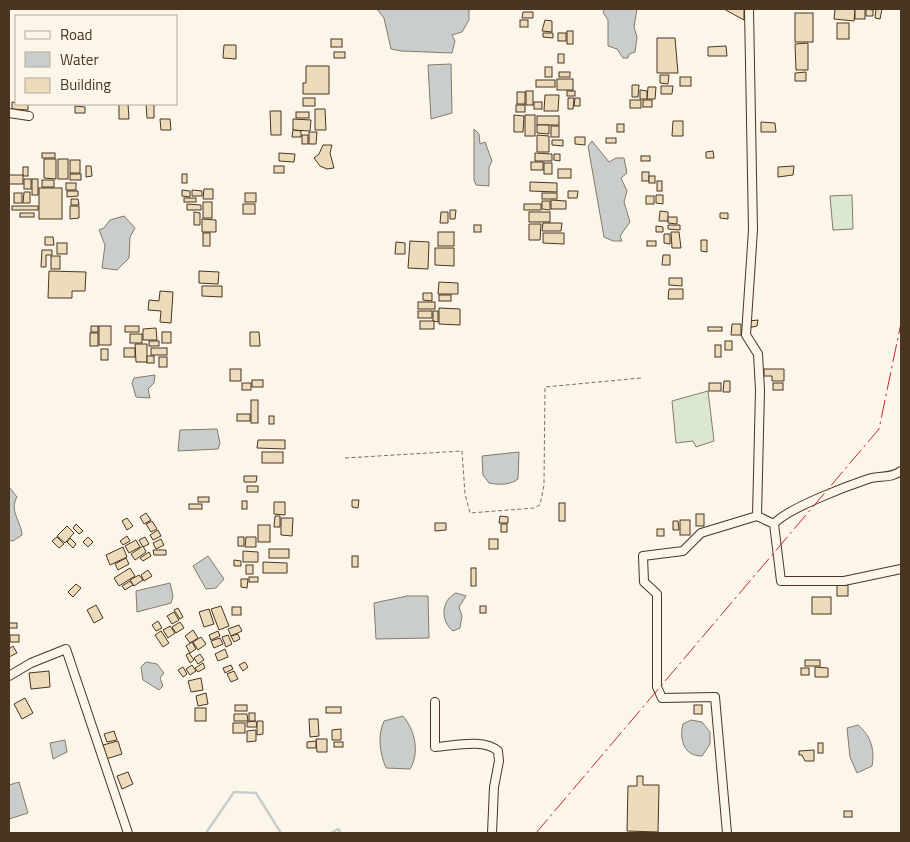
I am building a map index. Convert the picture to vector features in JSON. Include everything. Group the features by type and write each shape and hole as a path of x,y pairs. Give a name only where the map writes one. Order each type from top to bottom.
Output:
{"street":[{"path":"748,9 753,230 746,336 758,354 757,516"},
{"path":"9,114 29,116"},
{"path":"901,471 895,475 869,478 816,499 779,518 774,524 781,582 844,582 901,569"},
{"path":"727,833 715,697 662,698 657,686 657,594 644,582 643,556 683,551 701,533 757,516 774,524"},
{"path":"9,676 31,663 66,649 128,833"},
{"path":"436,702 435,747 484,744 494,746 498,751 492,833"}],"path":[{"path":"345,458 462,451 465,494 470,513 534,508 540,505 544,485 545,387 640,378"}],"green space":[{"path":"852,195 853,229 833,230 830,196"},
{"path":"708,391 714,441 696,447 693,441 676,443 672,401"}],"water":[{"path":"377,9 469,9 469,20 462,32 452,35 455,41 452,53 401,51 391,49 384,18"},
{"path":"605,9 637,9 634,27 637,37 635,52 629,54 628,58 623,58 617,49 608,46 608,20 603,12"},
{"path":"451,64 452,113 431,119 428,65"},
{"path":"474,129 479,134 480,144 485,142 492,161 489,167 489,186 476,185 474,180"},
{"path":"592,141 609,162 616,158 624,158 627,173 621,178 627,191 624,202 630,222 620,236 622,241 613,241 604,237 588,146"},
{"path":"124,216 135,228 130,237 129,258 117,270 102,268 105,245 99,230 104,228 110,220"},
{"path":"155,375 154,383 148,389 150,398 136,397 132,383 134,378"},
{"path":"217,429 220,443 218,449 178,451 180,430"},
{"path":"519,452 518,479 504,484 489,483 483,475 482,456"},
{"path":"9,487 17,497 14,507 22,535 13,541 9,540"},
{"path":"208,556 224,579 216,588 206,589 193,566"},
{"path":"170,583 173,596 171,603 137,612 136,591"},
{"path":"456,593 466,596 459,607 462,616 460,628 453,631 446,622 444,611 447,600"},
{"path":"407,596 428,596 429,638 376,639 374,603"},
{"path":"146,662 157,664 164,673 160,678 163,686 159,690 143,680 141,667"},
{"path":"403,716 411,728 415,742 413,763 410,769 386,768 380,745 382,727 384,721"},
{"path":"691,720 702,722 710,732 710,744 702,756 691,753 684,746 682,736 683,724"},
{"path":"858,725 869,739 873,760 872,766 857,773 850,757 847,728"},
{"path":"65,740 67,752 53,759 50,743"},
{"path":"19,782 28,813 9,819 9,785"}],"building":[{"path":"724,9 744,9 744,20"},
{"path":"835,9 855,9 854,21 834,19"},
{"path":"855,9 865,9 865,19 855,19"},
{"path":"866,9 873,10 873,16 866,16"},
{"path":"876,9 882,9 880,19 875,18"},
{"path":"523,12 533,12 533,18 522,18"},
{"path":"795,13 813,13 813,42 795,42"},
{"path":"520,20 528,20 528,27 520,27"},
{"path":"545,20 552,21 552,32 542,31"},
{"path":"837,23 849,23 849,39 837,39"},
{"path":"567,31 573,31 573,44 567,44"},
{"path":"543,33 553,33 553,38 543,37"},
{"path":"558,33 566,33 566,41 558,41"},
{"path":"657,38 675,38 678,73 657,73"},
{"path":"331,39 342,39 342,47 331,47"},
{"path":"808,43 808,70 796,70 795,44"},
{"path":"224,45 236,45 236,59 223,58"},
{"path":"726,46 727,56 708,56 708,47"},
{"path":"334,52 345,52 345,58 334,58"},
{"path":"558,54 564,54 564,63 558,63"},
{"path":"306,66 329,66 329,94 303,94 303,83 306,83"},
{"path":"545,67 552,67 552,77 545,77"},
{"path":"559,72 570,72 570,77 559,77"},
{"path":"806,72 806,81 795,81 795,73"},
{"path":"660,75 669,75 668,84 660,83"},
{"path":"680,77 691,77 691,86 680,86"},
{"path":"557,79 573,79 573,90 557,90"},
{"path":"536,80 555,80 555,87 536,87"},
{"path":"632,85 639,85 638,97 632,97"},
{"path":"661,86 673,86 672,94 661,94"},
{"path":"648,87 656,87 655,99 647,99"},
{"path":"640,90 647,91 647,99 640,99"},
{"path":"526,91 533,91 533,105 526,105"},
{"path":"567,91 575,91 575,96 567,96"},
{"path":"517,92 525,92 525,104 517,104"},
{"path":"545,95 559,95 558,111 544,111"},
{"path":"303,98 315,98 315,106 303,106"},
{"path":"568,98 574,98 573,109 568,109"},
{"path":"575,98 580,98 580,106 574,106"},
{"path":"630,100 641,100 641,108 630,108"},
{"path":"643,100 652,100 652,107 643,107"},
{"path":"12,102 15,102 15,105 28,105 28,110 12,109"},
{"path":"534,102 542,102 542,109 534,109"},
{"path":"119,105 128,105 129,119 119,119"},
{"path":"146,105 154,105 154,118 147,118"},
{"path":"516,105 525,105 525,112 516,112"},
{"path":"75,106 85,107 85,113 75,113"},
{"path":"315,109 325,109 326,130 315,130"},
{"path":"270,111 281,111 281,135 271,135"},
{"path":"296,112 309,112 309,118 296,118"},
{"path":"514,115 524,116 523,132 514,132"},
{"path":"525,115 535,115 535,136 525,136"},
{"path":"537,116 559,116 559,125 537,125"},
{"path":"160,119 170,119 171,130 161,130"},
{"path":"293,119 311,120 310,131 293,130"},
{"path":"673,121 683,121 683,136 672,136"},
{"path":"761,122 775,123 776,132 761,132"},
{"path":"617,124 624,124 624,132 617,132"},
{"path":"537,125 549,125 549,134 537,133"},
{"path":"551,126 559,126 559,137 551,137"},
{"path":"293,130 301,131 301,137 292,137"},
{"path":"309,132 317,132 316,144 309,144"},
{"path":"302,135 308,135 308,144 302,144"},
{"path":"537,135 549,136 549,152 537,152"},
{"path":"575,137 585,137 585,145 575,144"},
{"path":"606,138 616,138 616,143 606,143"},
{"path":"552,140 563,140 563,146 552,145"},
{"path":"323,145 332,145 330,153 334,168 327,169 320,166 314,158 319,154"},
{"path":"713,151 714,158 706,158 706,152"},
{"path":"42,153 55,153 55,158 42,158"},
{"path":"279,153 295,154 294,162 279,161"},
{"path":"535,153 552,154 552,161 535,161"},
{"path":"554,154 560,154 560,161 554,160"},
{"path":"641,156 650,156 650,161 641,161"},
{"path":"44,159 56,159 56,179 44,178"},
{"path":"58,159 68,159 68,179 58,179"},
{"path":"70,160 80,160 80,173 70,173"},
{"path":"531,162 543,162 543,170 531,170"},
{"path":"544,163 552,163 552,174 544,174"},
{"path":"86,166 91,166 92,176 86,177"},
{"path":"274,166 284,166 284,173 274,173"},
{"path":"794,166 793,175 778,177 778,167"},
{"path":"23,167 28,167 28,176 23,176"},
{"path":"558,169 571,169 571,178 558,178"},
{"path":"642,172 649,172 649,181 642,181"},
{"path":"70,174 81,174 81,180 70,180"},
{"path":"182,174 187,174 187,183 182,183"},
{"path":"9,175 23,175 23,184 9,184"},
{"path":"649,176 655,176 655,183 649,183"},
{"path":"24,179 31,179 31,189 24,189"},
{"path":"32,179 38,179 38,195 32,195"},
{"path":"42,180 54,180 54,187 42,187"},
{"path":"657,181 662,181 662,191 657,191"},
{"path":"530,182 557,183 557,192 530,191"},
{"path":"66,183 76,183 76,190 66,190"},
{"path":"39,188 62,188 62,219 39,219"},
{"path":"204,189 213,189 213,199 203,199"},
{"path":"182,190 190,191 190,197 182,196"},
{"path":"192,190 202,191 202,196 192,196"},
{"path":"67,191 78,191 78,196 67,197"},
{"path":"568,191 578,191 577,198 568,198"},
{"path":"24,192 30,192 30,203 23,203"},
{"path":"14,193 22,193 22,203 14,203"},
{"path":"245,193 256,193 256,202 245,202"},
{"path":"542,193 557,193 557,199 542,199"},
{"path":"656,195 663,195 663,204 656,203"},
{"path":"646,196 654,196 654,204 646,204"},
{"path":"184,198 196,198 196,202 184,202"},
{"path":"71,199 78,199 79,205 71,205"},
{"path":"551,200 566,201 566,209 551,209"},
{"path":"542,201 550,201 550,210 542,209"},
{"path":"203,202 212,202 212,218 203,218"},
{"path":"187,204 201,205 201,210 187,210"},
{"path":"243,204 255,204 255,214 243,214"},
{"path":"524,204 541,204 541,210 524,210"},
{"path":"12,206 38,206 38,210 12,210"},
{"path":"70,206 79,206 79,218 70,219"},
{"path":"450,210 456,210 455,219 450,219"},
{"path":"660,211 668,212 668,221 659,221"},
{"path":"194,212 200,213 200,225 194,225"},
{"path":"441,212 448,212 448,223 440,223"},
{"path":"529,212 550,212 550,222 529,222"},
{"path":"20,213 34,213 34,217 20,217"},
{"path":"720,213 728,213 728,219 720,218"},
{"path":"668,217 677,217 677,224 668,223"},
{"path":"202,219 216,220 216,232 202,232"},
{"path":"543,223 562,223 561,231 542,231"},
{"path":"529,224 541,224 540,240 529,240"},
{"path":"474,225 481,225 481,232 474,232"},
{"path":"668,225 680,225 680,230 668,229"},
{"path":"656,226 663,227 663,232 656,232"},
{"path":"438,232 454,232 454,246 438,246"},
{"path":"671,232 679,232 681,248 672,248"},
{"path":"203,233 210,233 210,246 203,246"},
{"path":"543,233 564,233 564,244 543,243"},
{"path":"664,234 670,234 670,244 664,243"},
{"path":"45,237 53,237 54,245 45,245"},
{"path":"701,240 707,240 707,252 701,251"},
{"path":"410,241 429,242 428,269 408,268"},
{"path":"647,241 656,241 656,246 647,246"},
{"path":"396,242 405,243 405,254 395,254"},
{"path":"57,243 67,243 67,254 57,254"},
{"path":"435,248 454,248 454,266 435,265"},
{"path":"42,250 52,250 52,255 46,255 46,267 41,267"},
{"path":"663,255 670,255 670,265 662,265"},
{"path":"51,256 60,256 60,269 51,269"},
{"path":"49,271 86,272 85,291 72,291 72,298 48,298"},
{"path":"199,271 219,272 218,284 199,283"},
{"path":"669,278 682,278 682,286 669,285"},
{"path":"439,282 458,283 458,294 438,294"},
{"path":"202,286 222,286 222,297 202,296"},
{"path":"669,289 683,289 683,299 668,299"},
{"path":"160,291 173,292 171,323 160,322 161,311 148,310 149,300 159,301"},
{"path":"423,293 432,293 432,301 423,300"},
{"path":"439,295 451,295 451,301 439,301"},
{"path":"418,302 435,302 435,309 418,309"},
{"path":"439,308 460,309 460,325 439,324"},
{"path":"418,311 432,311 432,318 418,318"},
{"path":"433,311 438,311 438,322 433,321"},
{"path":"758,320 757,326 748,328 749,321"},
{"path":"420,321 434,321 434,329 420,329"},
{"path":"732,324 741,324 741,335 731,335"},
{"path":"91,326 98,326 98,332 91,332"},
{"path":"99,326 111,326 111,345 99,345"},
{"path":"125,326 139,326 139,332 125,332"},
{"path":"708,327 722,327 722,331 708,331"},
{"path":"156,328 157,340 143,340 143,329"},
{"path":"162,332 171,332 171,343 162,343"},
{"path":"250,332 259,332 260,346 250,346"},
{"path":"90,333 98,333 98,346 90,346"},
{"path":"130,334 142,334 142,343 130,343"},
{"path":"149,341 159,341 159,346 149,346"},
{"path":"725,341 732,341 732,350 725,350"},
{"path":"135,344 147,344 147,362 136,362"},
{"path":"715,345 721,345 721,357 715,357"},
{"path":"124,348 135,348 135,357 124,357"},
{"path":"151,348 167,348 167,355 151,355"},
{"path":"101,349 108,349 108,360 101,360"},
{"path":"147,356 154,356 154,363 147,363"},
{"path":"159,357 167,357 167,367 159,367"},
{"path":"230,369 241,369 241,381 230,381"},
{"path":"764,369 784,369 784,381 772,381 772,376 764,376"},
{"path":"252,380 263,380 263,387 252,387"},
{"path":"724,381 730,381 730,392 723,392"},
{"path":"242,383 251,383 251,390 242,390"},
{"path":"709,383 721,383 721,391 709,391"},
{"path":"773,383 783,383 783,390 773,390"},
{"path":"251,400 258,400 258,423 251,423"},
{"path":"237,414 250,414 250,421 237,421"},
{"path":"269,416 274,416 274,424 269,424"},
{"path":"258,440 285,440 285,449 257,448"},
{"path":"262,452 283,452 283,463 262,463"},
{"path":"244,476 257,476 256,482 244,482"},
{"path":"247,486 258,486 258,492 247,492"},
{"path":"198,497 209,497 209,502 198,502"},
{"path":"352,500 359,500 358,508 352,507"},
{"path":"242,501 247,501 247,509 242,509"},
{"path":"274,502 285,502 285,515 274,514"},
{"path":"559,503 565,503 565,521 559,521"},
{"path":"189,504 202,504 202,509 189,509"},
{"path":"146,513 151,520 144,524 140,517"},
{"path":"696,514 704,514 704,526 696,526"},
{"path":"275,516 280,516 280,527 274,527"},
{"path":"500,516 508,517 508,523 499,523"},
{"path":"127,518 133,526 127,530 122,521"},
{"path":"281,518 293,518 292,536 281,535"},
{"path":"680,520 690,520 690,535 680,535"},
{"path":"152,521 157,529 151,532 146,524"},
{"path":"673,521 678,521 679,530 673,530"},
{"path":"435,523 446,523 446,530 435,531"},
{"path":"76,524 83,531 79,534 73,528"},
{"path":"501,524 507,524 507,532 501,532"},
{"path":"258,525 270,525 270,542 258,542"},
{"path":"67,526 74,533 65,543 57,536"},
{"path":"657,529 664,529 664,536 657,536"},
{"path":"158,530 161,536 153,540 150,535"},
{"path":"127,536 130,541 123,545 120,541"},
{"path":"57,537 64,544 59,548 52,541"},
{"path":"88,537 93,542 88,547 83,542"},
{"path":"145,537 149,544 143,547 139,540"},
{"path":"238,537 244,537 244,546 238,546"},
{"path":"246,537 256,537 256,547 245,547"},
{"path":"70,538 76,544 73,548 67,542"},
{"path":"161,539 164,545 156,549 153,543"},
{"path":"489,539 498,539 498,549 489,549"},
{"path":"136,540 140,547 129,553 125,546"},
{"path":"143,546 146,552 135,560 131,554"},
{"path":"123,547 127,557 110,565 106,555"},
{"path":"269,549 289,549 289,558 269,558"},
{"path":"153,550 166,550 166,555 154,555"},
{"path":"243,551 258,552 258,562 243,562"},
{"path":"149,552 151,556 143,561 140,558"},
{"path":"352,556 358,556 358,567 352,567"},
{"path":"126,558 129,564 118,570 115,564"},
{"path":"234,560 241,561 241,566 234,566"},
{"path":"263,562 287,563 287,573 263,573"},
{"path":"246,565 253,565 253,574 246,574"},
{"path":"130,568 135,576 119,586 114,578"},
{"path":"471,568 476,568 476,586 471,586"},
{"path":"148,570 152,576 144,581 141,575"},
{"path":"139,575 143,580 134,586 130,580"},
{"path":"249,577 258,577 258,582 249,582"},
{"path":"241,579 248,579 247,588 241,587"},
{"path":"130,581 133,585 125,590 122,586"},
{"path":"76,584 81,588 73,597 68,592"},
{"path":"837,585 848,585 848,596 837,596"},
{"path":"812,597 831,597 831,614 812,614"},
{"path":"96,605 103,618 94,623 87,610"},
{"path":"221,606 229,626 219,630 211,609"},
{"path":"480,606 486,606 486,613 480,613"},
{"path":"232,607 241,607 241,615 232,615"},
{"path":"178,608 183,617 180,619 174,610"},
{"path":"209,609 214,624 204,627 199,612"},
{"path":"174,612 179,620 172,624 167,616"},
{"path":"158,621 162,628 156,631 152,625"},
{"path":"180,622 184,628 176,633 172,627"},
{"path":"9,623 17,623 17,628 9,628"},
{"path":"239,625 242,631 231,636 228,629"},
{"path":"170,626 175,633 168,638 163,630"},
{"path":"193,630 198,638 190,643 185,636"},
{"path":"161,631 169,643 163,647 155,635"},
{"path":"218,631 220,636 211,640 209,635"},
{"path":"238,634 240,639 234,642 231,636"},
{"path":"10,635 19,635 19,642 10,642"},
{"path":"228,635 232,644 226,647 222,637"},
{"path":"201,637 206,644 198,650 193,642"},
{"path":"220,638 223,644 214,648 211,641"},
{"path":"192,642 196,649 190,653 186,646"},
{"path":"13,646 17,653 9,657 9,649"},
{"path":"225,649 228,657 218,661 215,654"},
{"path":"189,653 194,660 190,663 186,655"},
{"path":"200,654 204,660 198,664 194,658"},
{"path":"805,660 820,660 820,666 805,666"},
{"path":"245,662 248,667 243,671 239,665"},
{"path":"203,663 205,668 198,672 195,668"},
{"path":"192,665 196,671 190,675 186,669"},
{"path":"231,665 233,669 225,673 223,668"},
{"path":"183,667 187,674 183,677 178,670"},
{"path":"815,667 828,668 828,677 815,677"},
{"path":"801,668 809,668 809,675 801,675"},
{"path":"49,671 50,687 31,689 29,673"},
{"path":"234,671 238,679 231,682 227,674"},
{"path":"201,678 203,690 191,692 188,681"},
{"path":"206,693 208,704 198,706 196,696"},
{"path":"25,698 33,713 22,719 14,704"},
{"path":"235,705 247,705 247,711 235,711"},
{"path":"694,705 702,705 702,714 694,714"},
{"path":"326,707 341,707 341,713 326,713"},
{"path":"195,708 206,708 206,721 195,721"},
{"path":"249,713 255,713 255,721 249,721"},
{"path":"234,714 247,714 248,721 234,721"},
{"path":"309,719 318,719 319,736 310,737"},
{"path":"256,721 257,727 247,727 247,722"},
{"path":"257,721 263,721 263,734 257,735"},
{"path":"233,723 245,723 245,733 233,733"},
{"path":"341,729 341,740 332,740 332,730"},
{"path":"256,730 256,741 247,742 247,731"},
{"path":"114,731 117,740 107,742 104,734"},
{"path":"316,739 327,739 327,752 317,752"},
{"path":"118,741 122,754 106,759 103,745"},
{"path":"316,741 316,748 307,748 307,742"},
{"path":"334,742 343,742 343,747 334,747"},
{"path":"818,743 823,743 823,753 818,753"},
{"path":"814,750 814,761 805,761 802,755 799,755 799,751"},
{"path":"128,772 133,784 122,789 117,776"},
{"path":"637,776 643,776 643,785 659,785 658,832 627,831 628,786 637,786"},
{"path":"844,811 852,811 852,817 844,817"}],"waterway":[{"path":"206,833 234,792 256,793 281,833"},
{"path":"331,833 338,829 341,833"}],"power":[{"path":"536,833 879,429 901,323"}]}
